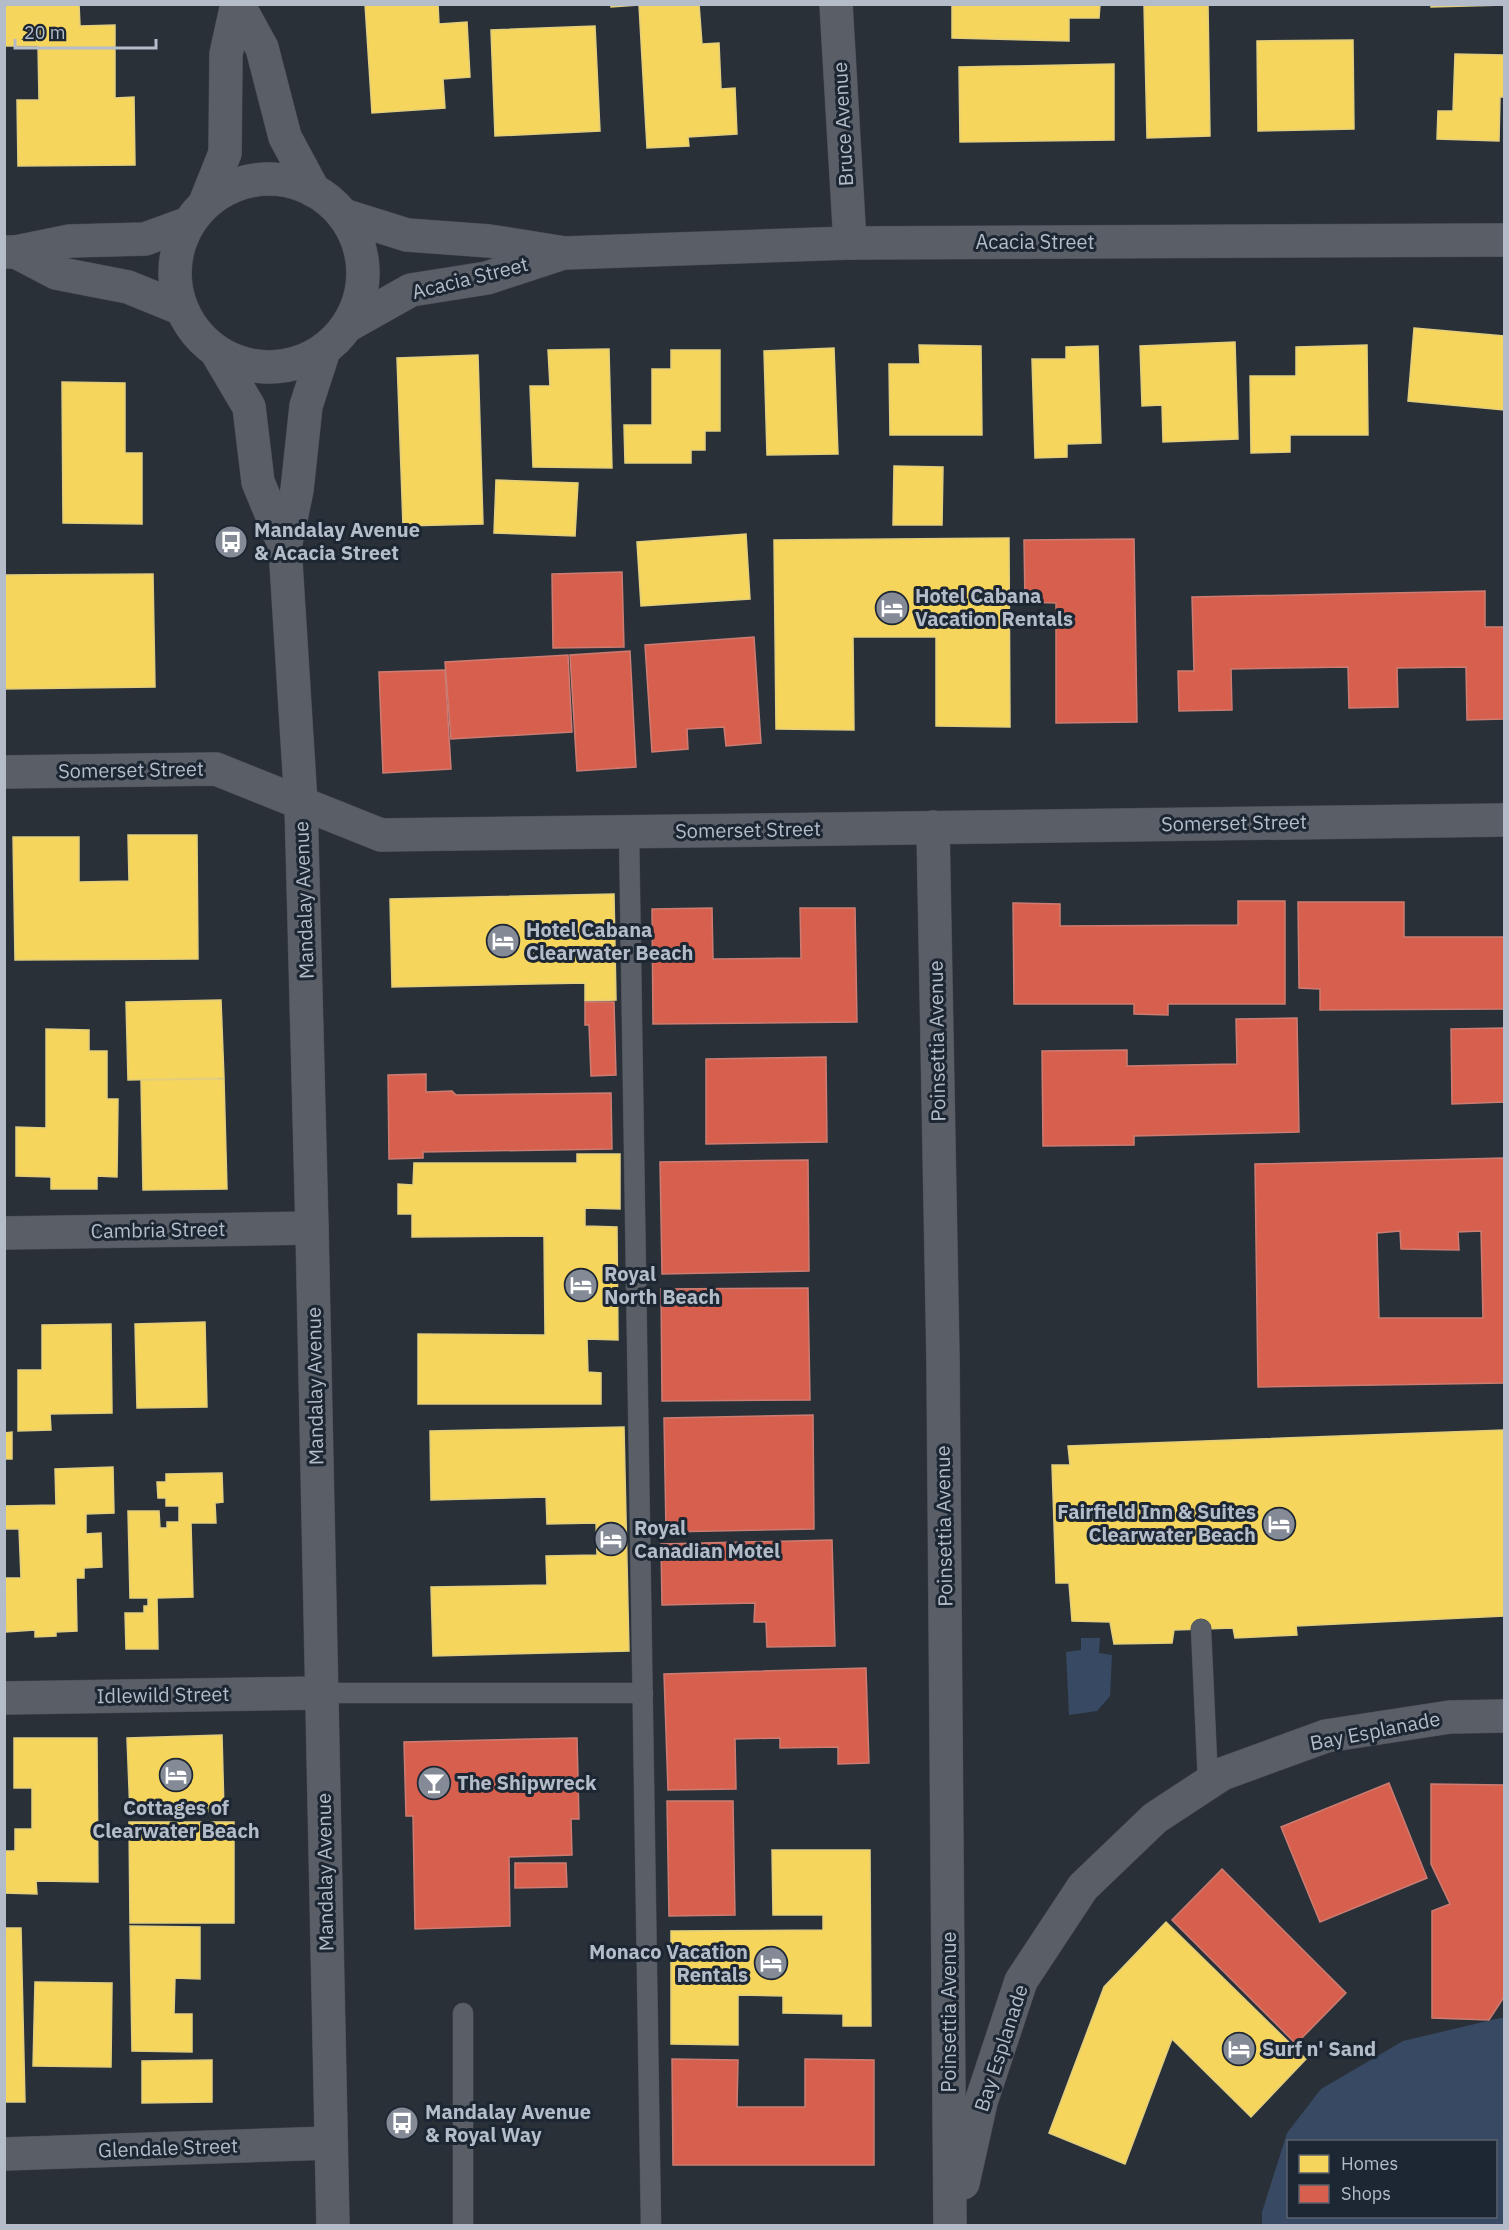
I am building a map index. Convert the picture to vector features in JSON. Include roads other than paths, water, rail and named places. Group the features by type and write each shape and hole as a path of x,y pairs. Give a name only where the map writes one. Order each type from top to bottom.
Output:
{"street":[{"path":"238,4 262,48 285,137 314,190"},
{"path":"10,252 70,241 145,239 197,213 230,188 257,180 286,181 314,190 330,201 344,215 356,236 362,259 363,282 358,305 347,326 324,350 298,363 270,367 242,364 216,351 196,333 182,309 175,280 177,250 197,213 225,153 226,54 238,4"},
{"name":"Bruce Avenue","path":"836,4 850,243"},
{"name":"Acacia Street","path":"344,215 407,235 489,241 565,253 850,243 1504,240"},
{"path":"10,252 56,273 128,287 182,309"},
{"name":"Acacia Street","path":"347,326 411,290 487,279 565,253"},
{"name":"Mandalay Avenue","path":"324,350 306,406 297,490 285,547 301,803 333,2226"},
{"name":"Mandalay Avenue","path":"216,351 249,406 258,482 285,547"},
{"name":"Somerset Street","path":"4,772 216,769 381,835 1504,820"},
{"name":"Poinsettia Avenue","path":"933,827 943,1382 952,2226"},
{"name":"Cambria Street","path":"4,1233 312,1228"},
{"name":"Idlewild Street","path":"4,1698 321,1693"},
{"name":"Bay Esplanade","path":"952,2226 981,2102 1021,1981 1083,1887 1155,1818 1222,1774 1326,1736 1450,1717 1504,1716"},
{"name":"Glendale Street","path":"4,2154 330,2143"}],"lane":[{"path":"628,832 651,2226"},
{"path":"1201,1629 1208,1782"},
{"path":"321,1693 643,1694"},
{"path":"462,2226 463,2013"}],"water":[{"path":"1081,1638 1100,1638 1099,1653 1112,1655 1110,1696 1097,1711 1069,1715 1066,1652 1081,1650"},
{"path":"1504,2018 1504,2225 1262,2225 1262,2212 1287,2133 1321,2089 1403,2041"}],"place":[{"name":"Mandalay Avenue & Acacia Street","path":"231,542"},
{"name":"Hotel Cabana Vacation Rentals","path":"892,608"},
{"name":"Hotel Cabana Clearwater Beach","path":"503,941"},
{"name":"Royal North Beach","path":"581,1285"},
{"name":"Fairfield Inn & Suites Clearwater Beach","path":"1279,1524"},
{"name":"Royal Canadian Motel","path":"611,1539"},
{"name":"Cottages of Clearwater Beach","path":"176,1775"},
{"name":"The Shipwreck","path":"434,1783"},
{"name":"Monaco Vacation Rentals","path":"771,1963"},
{"name":"Surf n' Sand","path":"1239,2049"},
{"name":"Mandalay Avenue & Royal Way","path":"402,2123"}]}
